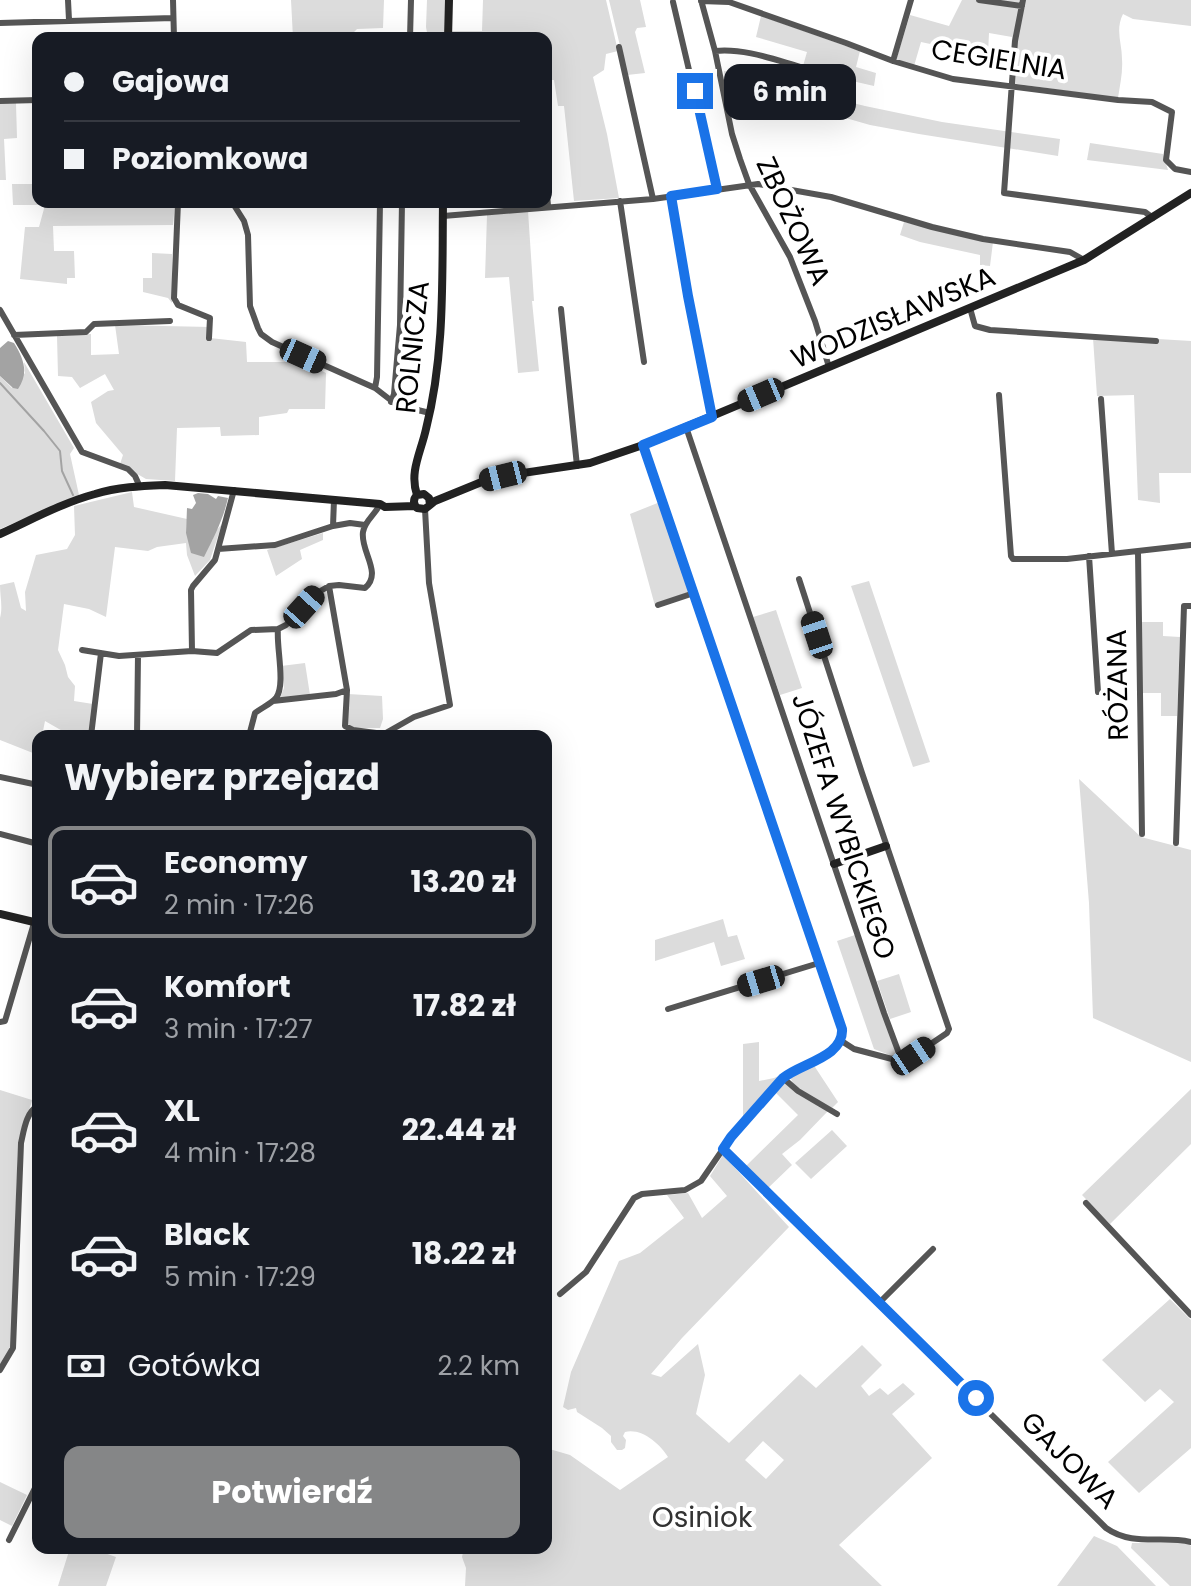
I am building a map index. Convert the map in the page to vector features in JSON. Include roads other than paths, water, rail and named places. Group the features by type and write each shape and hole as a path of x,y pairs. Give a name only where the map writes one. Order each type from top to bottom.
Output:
{"main road":[{"path":"448,32 449,0"},
{"name":"WODZISŁAWSKA","path":"0,534 95,493 140,487 165,485 380,504 421,502 503,476 606,459 1084,260 1191,193"},
{"name":"ROLNICZA","path":"421,502 415,487 415,470 430,413 442,313 443,208"},
{"path":"834,864 886,846"},
{"path":"0,914 32,922"}],"street":[{"path":"68,0 69,20"},
{"path":"173,0 174,32"},
{"path":"410,32 411,0"},
{"path":"893,61 911,0"},
{"path":"979,0 1023,3 1015,41 1004,193 1145,212 1153,218"},
{"name":"CEGIELNIA","path":"701,1 729,2 893,61 953,79 1152,102 1172,112 1166,160 1175,169 1191,172"},
{"name":"ZBOŻOWA","path":"701,1 732,134 749,184 790,257 829,367"},
{"path":"673,2 717,189"},
{"path":"0,23 173,18"},
{"path":"619,47 653,199"},
{"path":"715,51 745,52 804,68"},
{"path":"0,101 32,100"},
{"path":"552,206 653,199 758,184 831,197 983,239 1070,252 1084,260"},
{"path":"671,196 712,417"},
{"path":"620,201 644,362"},
{"path":"178,208 174,298 178,305 210,318 209,338"},
{"path":"235,208 246,227 250,306 261,334 278,345 375,388 403,408 430,413"},
{"path":"375,388 380,208"},
{"path":"391,402 400,325 402,208"},
{"path":"443,216 527,208"},
{"path":"970,308 975,326 990,330 1156,341"},
{"path":"561,309 577,466"},
{"path":"0,310 82,452 128,469 140,487"},
{"path":"14,335 86,332 94,324 170,321"},
{"path":"999,395 1011,556 1015,559 1067,559 1191,545"},
{"path":"1101,399 1112,554"},
{"name":"JÓZEFA WYBICKIEGO","path":"686,427 900,1056"},
{"path":"560,1294 586,1272 634,1198 642,1194 685,1190 701,1181 731,1137 783,1078 832,1051 842,1036 643,445"},
{"path":"192,651 191,590 215,560 234,490"},
{"path":"333,526 334,500"},
{"path":"392,730 414,717 450,705 429,583 421,502"},
{"path":"82,650 119,656 192,651 217,653 251,630 278,629 292,621 317,593 329,586 365,588 370,583 372,571 363,538 365,525 380,504"},
{"path":"218,549 275,545 333,526 350,523 365,525"},
{"name":"RÓŻANA","path":"1138,552 1142,834"},
{"path":"1089,556 1098,692"},
{"path":"799,579 949,1029 913,1056 892,1059 854,1049 840,1040"},
{"path":"329,586 347,690 345,726 353,730"},
{"path":"658,605 694,593"},
{"path":"1176,843 1184,606 1191,606"},
{"path":"251,730 255,713 278,695 278,629"},
{"path":"92,730 101,653"},
{"path":"137,730 138,655"},
{"path":"273,701 347,690"},
{"path":"0,777 32,784"},
{"path":"0,834 32,842"},
{"path":"2,1022 32,935"},
{"path":"668,1009 819,963"},
{"path":"783,1078 798,1091 837,1114"},
{"path":"0,1370 13,1348 21,1143 32,1110"},
{"name":"GAJOWA","path":"723,1149 1110,1531 1129,1539 1191,1539"},
{"path":"1086,1203 1191,1315"},
{"path":"879,1303 933,1249"},
{"path":"9,1540 32,1494"}],"waterway":[{"path":"0,383 60,451 62,471 73,495"}],"park label":[{"name":"Osiniok","path":"702,1517"}]}
